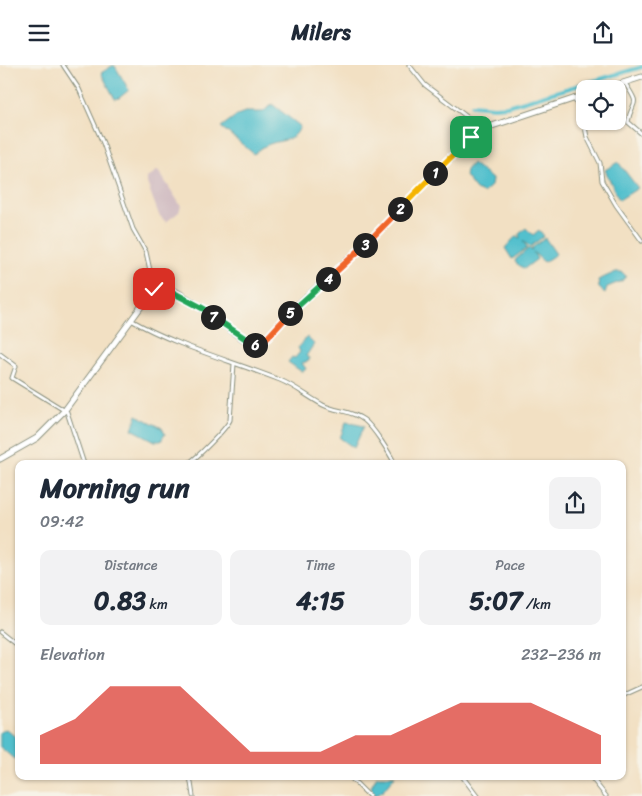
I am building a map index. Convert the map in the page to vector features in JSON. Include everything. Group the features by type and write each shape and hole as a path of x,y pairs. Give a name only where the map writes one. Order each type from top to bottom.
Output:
{"street":[{"path":"0,459 37,438 65,410 154,289 146,252 133,229 103,143 79,89 63,65"},
{"path":"409,65 425,85 483,129"},
{"path":"626,82 642,77"},
{"path":"626,83 638,99 638,104 630,114 628,122 642,134"},
{"path":"154,289 168,289 204,309 238,335 260,346 297,305 366,245 460,147 483,129 574,98 583,117 587,137 600,163 602,181 616,205 642,241"},
{"path":"131,321 180,345 287,383 333,409 344,410 360,417 368,424 392,460"},
{"path":"0,354 16,366 12,378 65,410 83,460"},
{"path":"194,460 210,441 226,427 230,420 234,364"},
{"path":"0,632 15,644"},
{"path":"626,694 642,687"},
{"path":"191,780 193,796"},
{"path":"353,780 369,796"},
{"path":"465,780 477,796"},
{"path":"593,780 606,796"}],"shaded area":[{"path":"158,170 181,206 179,212 166,222 159,215 147,183 147,178"}],"water":[{"path":"115,66 129,90 115,99 101,73"},
{"path":"272,104 300,126 291,138 267,145 254,154 221,127 237,115 245,112 263,112"},
{"path":"618,162 638,188 619,200 605,170"},
{"path":"472,163 492,179 491,186 483,193 476,190 465,176 466,170"},
{"path":"526,228 533,235 539,230 544,236 530,247 523,241 527,248 512,259 505,248 516,236 520,238 519,234"},
{"path":"545,238 556,254 544,262 533,252 537,259 524,269 515,262 529,248 532,251 532,248"},
{"path":"616,272 622,272 626,276 622,281 607,287 605,293 599,288 598,280"},
{"path":"307,337 314,344 306,356 309,358 309,361 302,363 306,369 302,372 288,362 300,352 298,347"},
{"path":"137,415 162,428 165,434 161,441 155,441 132,429"},
{"path":"346,422 364,426 354,448 340,438"},
{"path":"6,729 15,737 14,759 0,747 0,732"},
{"path":"375,780 392,780 383,791 374,796 371,787"}],"waterway":[{"path":"472,105 507,106 642,67"}],"route":[{"path":"154,289 161,287 168,289 204,309 238,335 260,346 297,305 366,245 471,137"}]}
